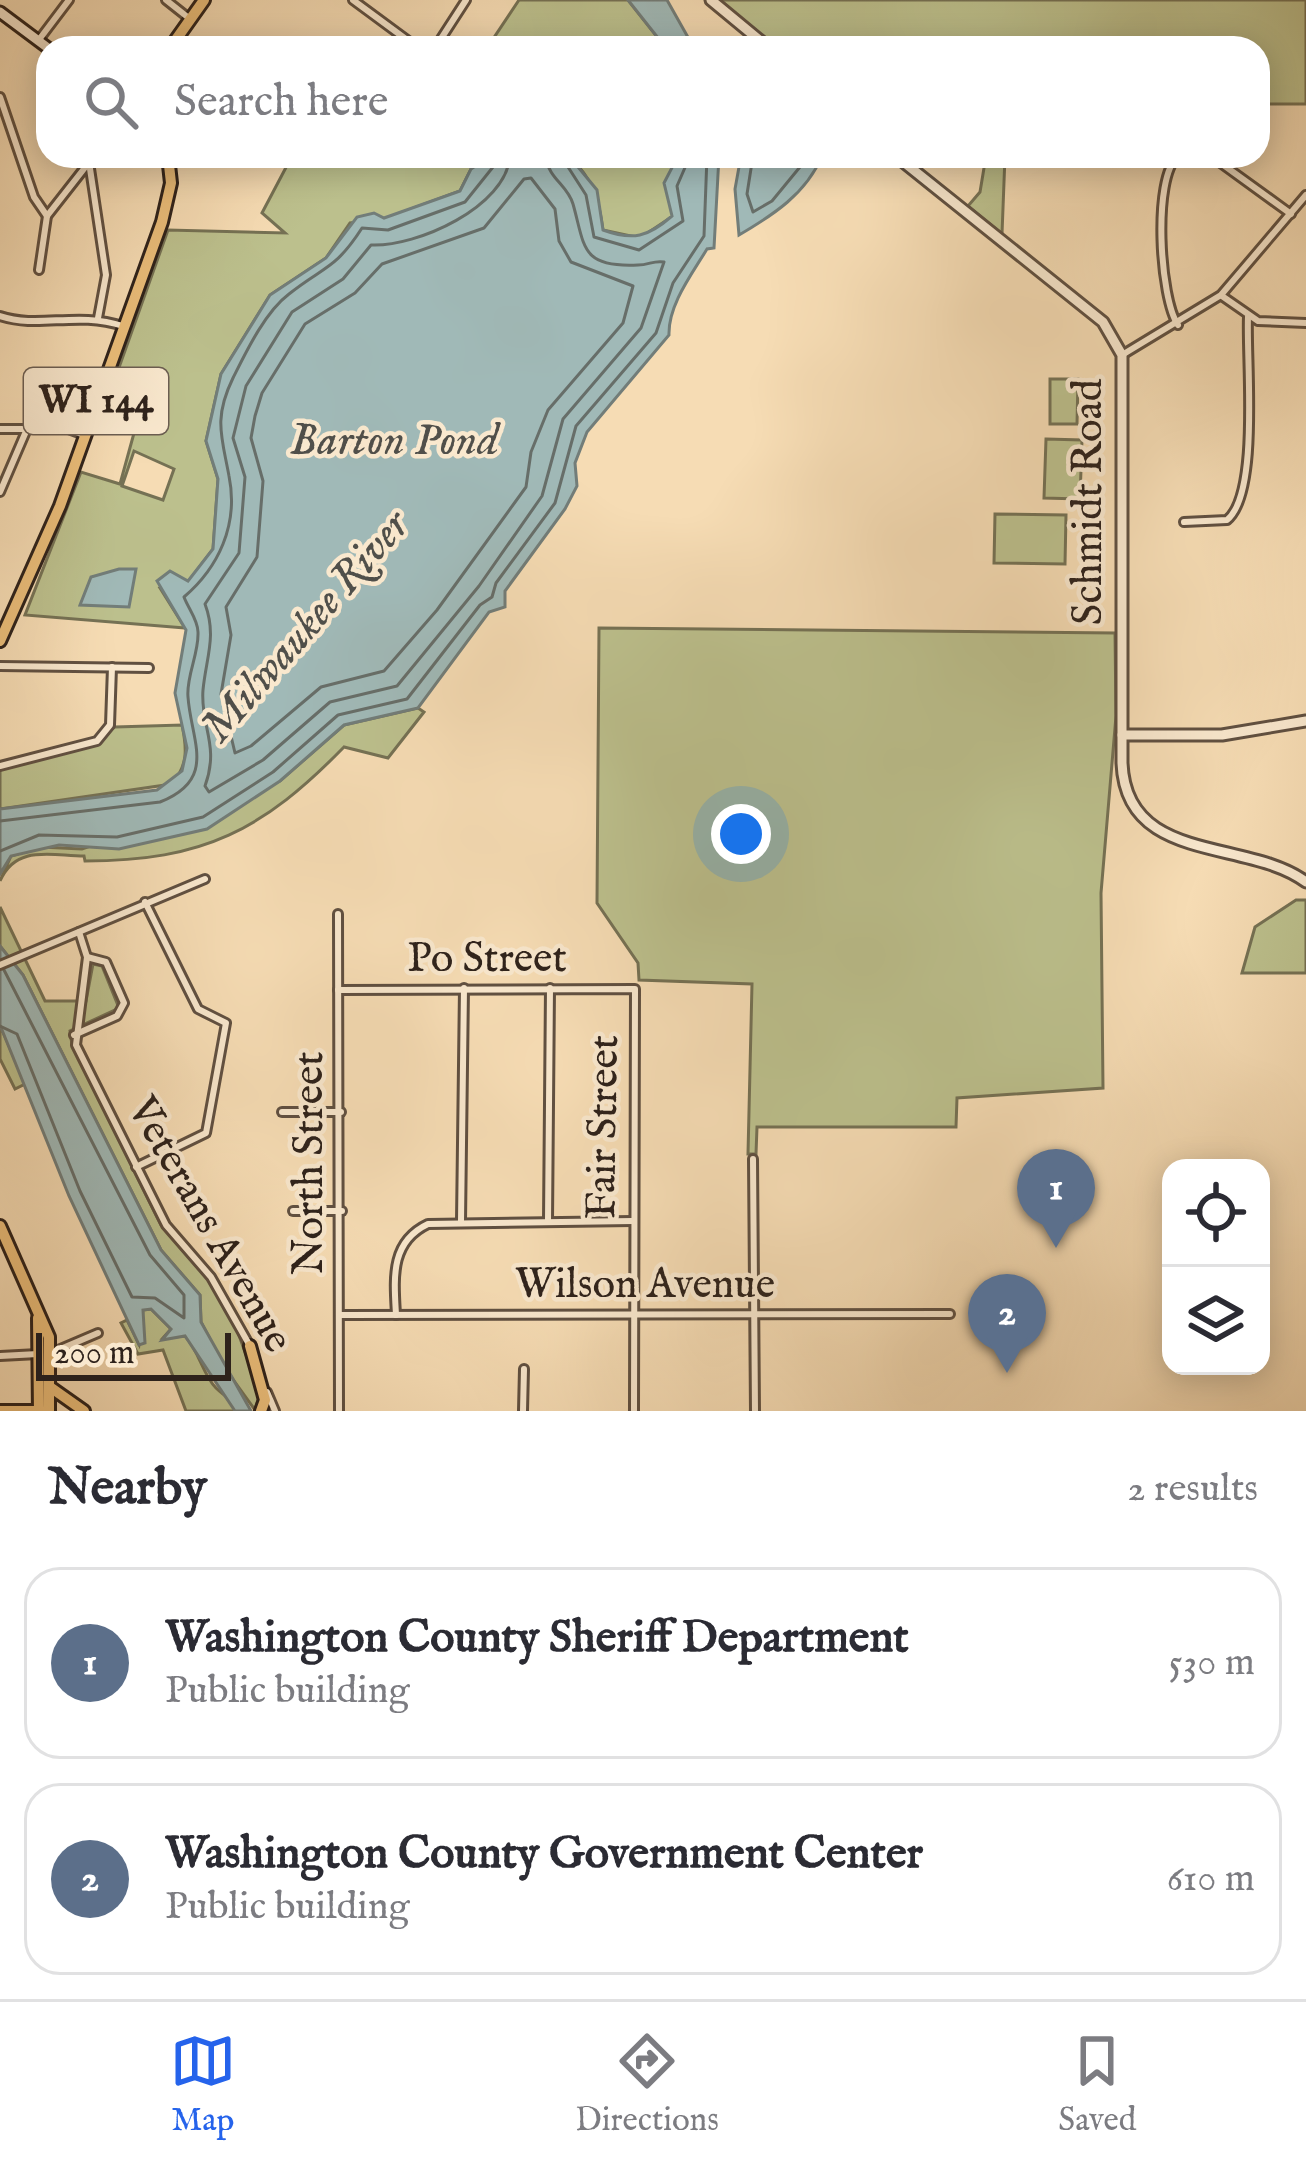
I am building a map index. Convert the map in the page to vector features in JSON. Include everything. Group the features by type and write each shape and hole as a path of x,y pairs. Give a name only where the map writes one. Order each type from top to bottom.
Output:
{"main road":[{"path":"178,36 204,0"},
{"name":"WI 144","path":"0,640 84,435 169,198 168,168"},
{"path":"0,1226 38,1309 50,1387 50,1411 0,1411"},
{"path":"250,1346 265,1400 261,1411"},
{"path":"39,1411 45,1354"},
{"path":"50,1387 84,1411"}],"street":[{"path":"48,36 70,0"},
{"path":"166,0 190,19"},
{"path":"443,36 466,0"},
{"path":"711,0 754,36"},
{"path":"358,2 402,36"},
{"path":"0,12 36,40"},
{"path":"0,97 34,196 47,216"},
{"path":"39,270 47,216 85,168"},
{"path":"93,168 106,274 98,318"},
{"name":"Schmidt Road","path":"911,168 1103,322 1122,355 1122,778 1130,798 1159,831 1276,867 1306,882"},
{"path":"1167,168 1163,208 1166,307 1178,326"},
{"path":"1228,168 1292,214"},
{"path":"1122,355 1178,326 1221,295 1306,195"},
{"path":"1221,295 1248,317 1306,323"},
{"path":"0,316 23,322 98,318 123,326"},
{"path":"1184,522 1227,520 1238,506 1250,425 1248,317"},
{"path":"0,429 84,435"},
{"path":"0,491 28,429"},
{"path":"0,666 149,668"},
{"path":"0,766 97,741 110,725 112,668"},
{"path":"1123,735 1222,735 1306,721"},
{"path":"0,965 206,879"},
{"path":"136,1167 206,1132 226,1023 197,1010 145,902"},
{"name":"North Street","path":"338,914 339,1411"},
{"path":"74,1035 87,957 79,932"},
{"path":"74,1035 117,1016 124,1003 106,962 87,957"},
{"path":"461,1221 464,988"},
{"path":"548,1221 550,988"},
{"name":"Po Street","path":"338,990 635,988"},
{"name":"Fair Street","path":"634,1411 635,988"},
{"name":"Veterans Avenue","path":"74,1035 166,1225 219,1287 250,1346 275,1411"},
{"path":"282,1112 341,1112"},
{"path":"753,1159 754,1411"},
{"path":"293,1211 342,1211"},
{"path":"396,1315 399,1248 410,1232 428,1224 633,1221"},
{"name":"Wilson Avenue","path":"340,1315 950,1314"},
{"path":"0,1356 45,1354 98,1333"},
{"path":"524,1369 524,1411"}],"green space":[{"path":"519,0 628,0 656,36 495,36"},
{"path":"719,0 1306,0 1306,104 1270,104 1270,36 760,36"},
{"path":"286,168 472,168 460,191 384,219 350,223 326,258 270,295 221,374 206,441 218,479 213,549 188,582 160,588 185,628 25,615 81,472 120,484 139,415 106,404 168,230 285,233 262,213","holes":["134,451 174,469 163,500 122,486"]},
{"path":"580,168 677,168 673,216 640,238 603,230 594,190"},
{"path":"984,168 1005,168 1002,234 968,206 980,192"},
{"path":"1050,379 1078,379 1077,424 1050,424"},
{"path":"1046,439 1082,440 1080,499 1044,498"},
{"path":"995,514 1066,515 1065,564 994,563"},
{"path":"599,628 1115,633 1116,716 1101,893 1103,1088 957,1098 956,1127 757,1127 756,1154 748,1154 752,984 639,980 638,963 597,903"},
{"path":"418,708 424,712 388,758 344,747 286,800 229,835 198,847 127,860 25,857 15,861 0,881 11,856 40,847 82,849 280,781 344,725"},
{"path":"182,725 185,756 172,784 0,809 0,769 81,748 115,727"},
{"path":"1296,900 1306,900 1306,973 1242,973 1255,927"},
{"path":"0,907 45,1001 86,1001 93,964 102,966 119,1008 70,1031 72,1045 161,1225 211,1283 233,1319 260,1393 255,1410 226,1370 201,1322 200,1295 161,1250 23,975 0,946"},
{"path":"0,1025 25,1084 15,1089 0,1059"},
{"path":"151,1309 171,1329 163,1338 185,1336 212,1383 235,1411 186,1411 163,1350 138,1354 121,1323 127,1320 139,1344 143,1310"}],"water":[{"path":"628,0 667,0 687,36 656,36"},
{"name":"Barton Pond","path":"579,168 597,190 603,230 632,236 648,233 672,216 664,183 672,168 718,168 714,248 707,249 682,290 669,335 587,432 575,463 577,486 505,591 505,607 489,612 418,708 344,725 280,781 207,829 119,849 59,845 11,856 0,874 0,809 157,790 182,771 187,748 175,693 186,630 157,581 170,571 188,581 213,549 218,479 206,441 221,374 270,295 326,258 357,217 374,213 384,218 460,191 471,169"},
{"path":"739,168 816,168 798,192 739,235 735,189"},
{"path":"136,569 129,607 80,605 91,577"},
{"path":"0,946 23,975 161,1250 200,1295 201,1322 251,1411 235,1411 185,1336 162,1340 171,1329 151,1309 143,1310 145,1343 139,1345 69,1196 0,1025"}],"place":[{"name":"Washington County Sheriff Department","path":"1056,1248"},
{"name":"Washington County Government Center","path":"1007,1373"}],"water label":[{"name":"Milwaukee River","path":"306,627"}]}
